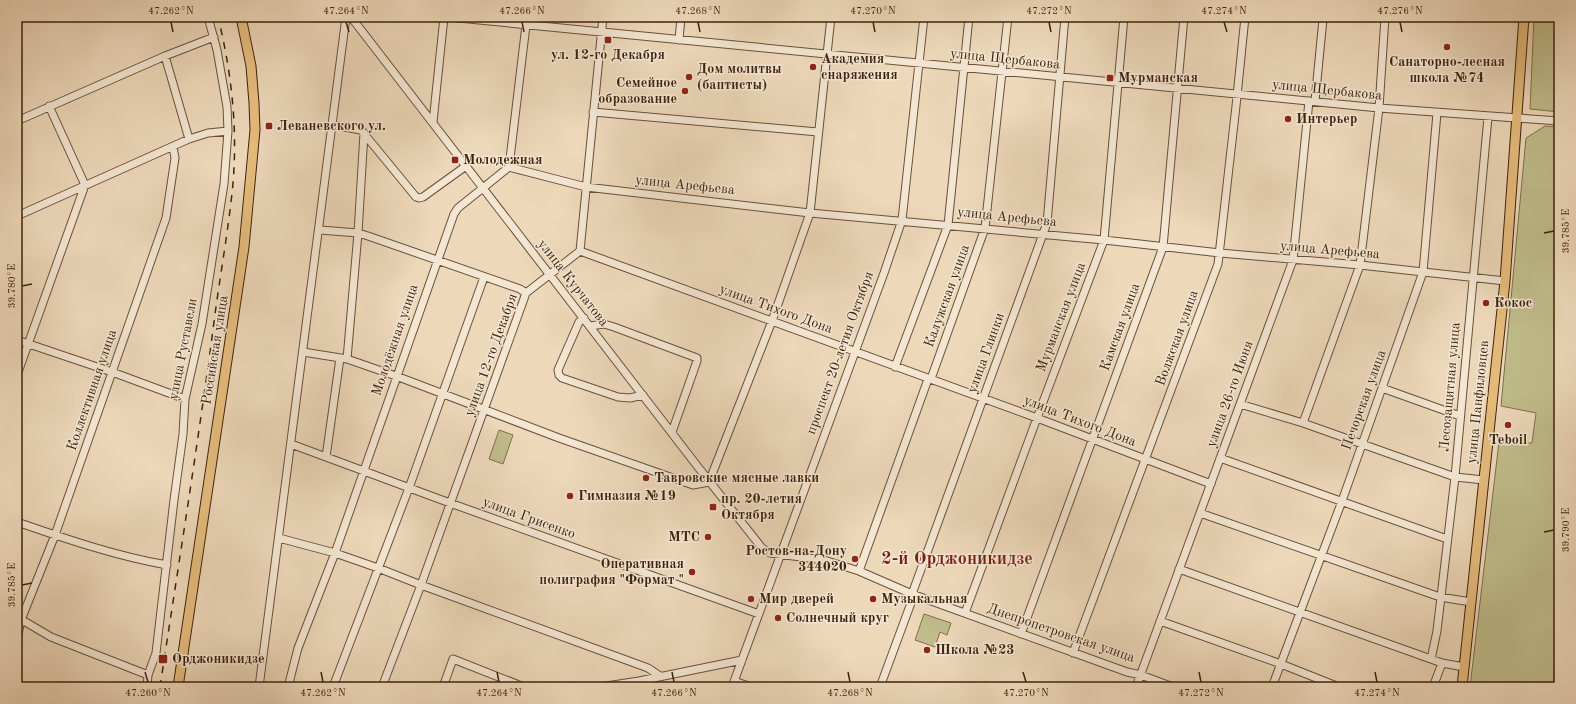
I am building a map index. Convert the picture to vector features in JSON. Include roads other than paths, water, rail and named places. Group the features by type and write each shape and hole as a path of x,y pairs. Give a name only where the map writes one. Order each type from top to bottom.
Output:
{"main road":[{"name":"Российская улица","path":"178,687 244,247 255,123 251,66 240,17"},
{"name":"Российская улица","path":"183,687 249,247 260,130 255,65 245,17"},
{"name":"улица Панфиловцев","path":"1462,687 1505,281 1524,17"}],"street":[{"name":"улица Руставели","path":"147,687 148,675 156,653 183,434 185,399 202,324 224,184 228,131 227,107 214,37 208,17"},
{"path":"260,687 320,230 346,17"},
{"name":"улица Курчатова","path":"351,17 644,395 709,482 762,548 770,553 781,555"},
{"path":"433,122 444,17"},
{"name":"улица Щербакова","path":"448,17 1059,78 1378,108 1559,121"},
{"path":"509,167 527,17"},
{"path":"580,251 603,17"},
{"path":"679,40 681,17"},
{"path":"303,352 344,359 396,376 559,438 693,485 709,482 772,321 810,213 830,17"},
{"name":"проспект 20-летия Октября","path":"733,684 884,273 902,220 924,17"},
{"path":"895,367 948,224 969,17"},
{"name":"Калужская улица","path":"859,571 924,389 932,376 985,228 1008,17"},
{"name":"улица Глинки","path":"880,687 911,603 912,594 1044,234 1047,223 1065,17"},
{"name":"Мурманская улица","path":"965,613 1104,240 1124,17"},
{"name":"Камская улица","path":"1021,634 1163,247 1184,17"},
{"name":"Волжская улица","path":"1073,653 1218,264 1244,17"},
{"path":"1303,423 1360,265 1378,108 1385,17"},
{"name":"улица 26-го Июня","path":"1136,687 1293,260 1323,19"},
{"path":"17,121 165,56 214,37"},
{"path":"165,56 189,139"},
{"path":"17,375 85,185 49,106"},
{"path":"593,112 818,132"},
{"name":"Печорская улица","path":"1272,687 1342,501 1423,272 1437,113"},
{"name":"Лесозащитная улица","path":"1431,659 1437,631 1455,477 1488,117"},
{"path":"333,125 358,129 364,133 416,197 419,198 423,197 466,166"},
{"path":"17,216 189,139 208,133 228,131"},
{"path":"326,457 344,359 358,234 364,133"},
{"name":"Коллективная улица","path":"17,639 19,619 56,535 166,218 175,158 173,147"},
{"name":"улица Арефьева","path":"509,167 586,187 810,213 948,224 1505,281"},
{"name":"Молодёжная улица","path":"288,687 298,648 335,553 436,260 454,214 458,208 509,167"},
{"path":"320,230 358,234 520,289 526,294"},
{"name":"улица 12-го Декабря","path":"382,687 526,294 549,274 580,251"},
{"name":"улица Тихого Дона","path":"580,251 929,380 1037,418 1211,484"},
{"path":"334,687 409,488 484,277"},
{"path":"584,318 579,322 558,370 559,375 562,378 618,397 630,398 644,395"},
{"path":"590,326 604,324 697,358 672,432"},
{"path":"17,340 112,372 185,399"},
{"path":"1382,388 1460,416"},
{"path":"1240,404 1362,443 1455,477 1484,480"},
{"name":"улица Грисенко","path":"291,444 759,614"},
{"path":"1220,458 1447,538"},
{"path":"1200,513 1321,554 1440,597 1471,602"},
{"path":"17,522 143,561 166,565"},
{"path":"279,538 335,553 378,568 420,585 648,668 660,676"},
{"name":"Днепропетровская улица","path":"781,555 824,560 859,571 912,594 1126,672 1141,674 1173,687"},
{"path":"1179,569 1442,663 1464,666"},
{"path":"19,619 51,637 148,675"},
{"path":"1160,621 1339,687"},
{"path":"443,687 453,659 524,687"},
{"path":"600,687 638,684 660,676 742,660"},
{"path":"1433,687 1442,663"},
{"path":"638,684 648,668"},
{"path":"17,679 17,687"},
{"path":"733,684 751,687"}],"railway":[{"path":"160,687 200,420 229,218 233,179 234,132 231,86 218,17"}],"place":[{"name":"ул. 12-го Декабря","path":"608,40"},
{"name":"Санаторно-лесная школа №74","path":"1447,47"},
{"name":"Академия снаряжения","path":"813,67"},
{"name":"Дом молитвы (баптисты)","path":"689,77"},
{"name":"Мурманская","path":"1110,78"},
{"name":"Семейное образование","path":"685,91"},
{"name":"Интерьер","path":"1288,119"},
{"name":"Леваневского ул.","path":"269,126"},
{"name":"Молодежная","path":"455,160"},
{"name":"Кокос","path":"1486,303"},
{"name":"Teboil","path":"1508,425"},
{"name":"Тавровские мясные лавки","path":"646,478"},
{"name":"Гимназия №19","path":"570,496"},
{"name":"пр. 20-летия Октября","path":"713,507"},
{"name":"МТС","path":"708,537"},
{"name":"Ростов-на-Дону 344020","path":"855,559"},
{"name":"Оперативная полиграфия \"Формат \"","path":"692,572"},
{"name":"Мир дверей","path":"751,599"},
{"name":"Музыкальная","path":"873,599"},
{"name":"Солнечный круг","path":"778,618"},
{"name":"Школа №23","path":"927,650"},
{"name":"Орджоникидзе","path":"163,659"}],"district":[{"name":"2-й Орджоникидзе","path":"957,559"}]}
